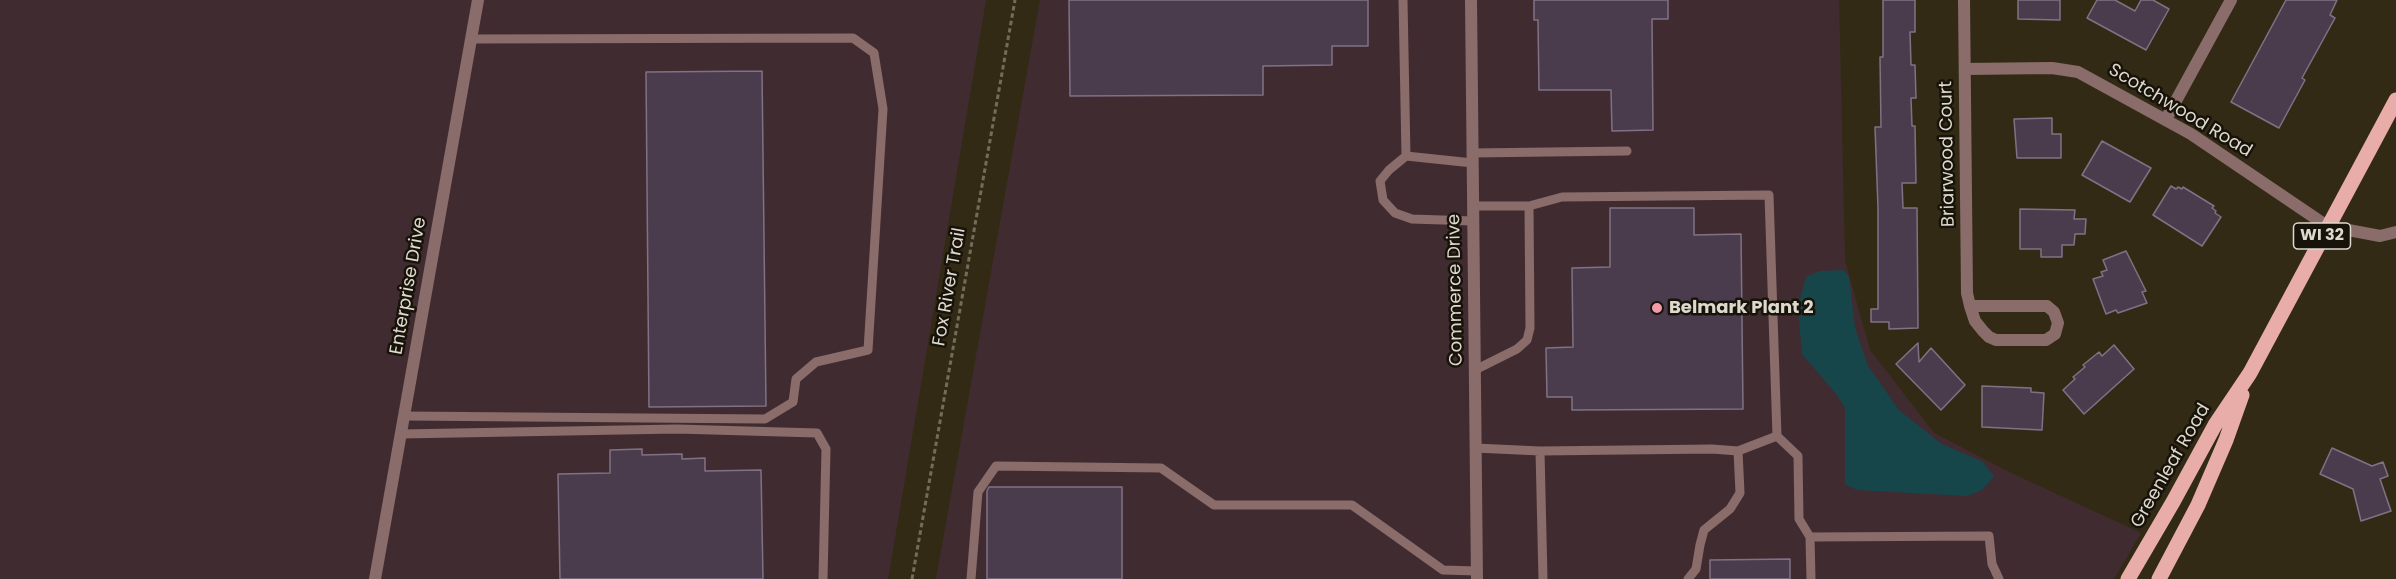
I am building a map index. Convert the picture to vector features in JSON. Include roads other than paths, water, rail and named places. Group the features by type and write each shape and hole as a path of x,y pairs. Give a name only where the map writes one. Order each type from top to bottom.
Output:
{"main road":[{"name":"Greenleaf Road","path":"2128,579 2215,425 2250,373 2396,100"},
{"name":"Greenleaf Road","path":"2159,579 2202,494 2226,440 2250,373"}],"street":[{"name":"Enterprise Drive","path":"375,579 478,0"},
{"name":"Commerce Drive","path":"1471,0 1477,575"},
{"name":"Briarwood Court","path":"1964,0 1967,293 1970,306 1975,321 1989,337 1996,340 2046,339 2055,334 2058,323 2054,312 2047,306 1970,306"},
{"path":"2166,119 2231,0"},
{"name":"Scotchwood Road","path":"1965,69 2052,68 2090,77 2166,119 2327,226"},
{"path":"2327,226 2380,236 2396,232"}],"lane":[{"path":"1403,0 1406,156"},
{"path":"404,416 765,419 793,402 796,379 816,362 868,350 883,109 874,53 853,38 471,39"},
{"path":"1473,221 1412,219 1395,213 1383,200 1380,182 1389,170 1406,156 1473,158 1627,152"},
{"path":"1473,206 1529,206 1562,197 1769,195 1776,436 1798,456 1799,519 1810,537 1811,579"},
{"path":"1475,370 1517,349 1527,340 1530,328 1529,206"},
{"path":"401,434 677,429 817,433 826,448 823,579"},
{"path":"1475,448 1540,452 1712,449 1738,451 1776,436"},
{"path":"1688,579 1696,569 1704,530 1730,508 1740,493 1738,451"},
{"path":"1540,452 1543,579"},
{"path":"971,579 978,492 996,466 1161,468 1214,505 1352,504 1443,570 1477,575"},
{"path":"1810,537 1989,536 1992,564 1999,579"}],"water":[{"path":"1843,270 1849,277 1855,328 1868,366 1899,410 1940,443 1983,462 1994,477 1982,490 1967,496 1857,490 1845,484 1845,408 1837,395 1802,354 1798,307 1806,277 1820,271"}],"place":[{"name":"Belmark Plant 2","path":"1657,308"}]}
